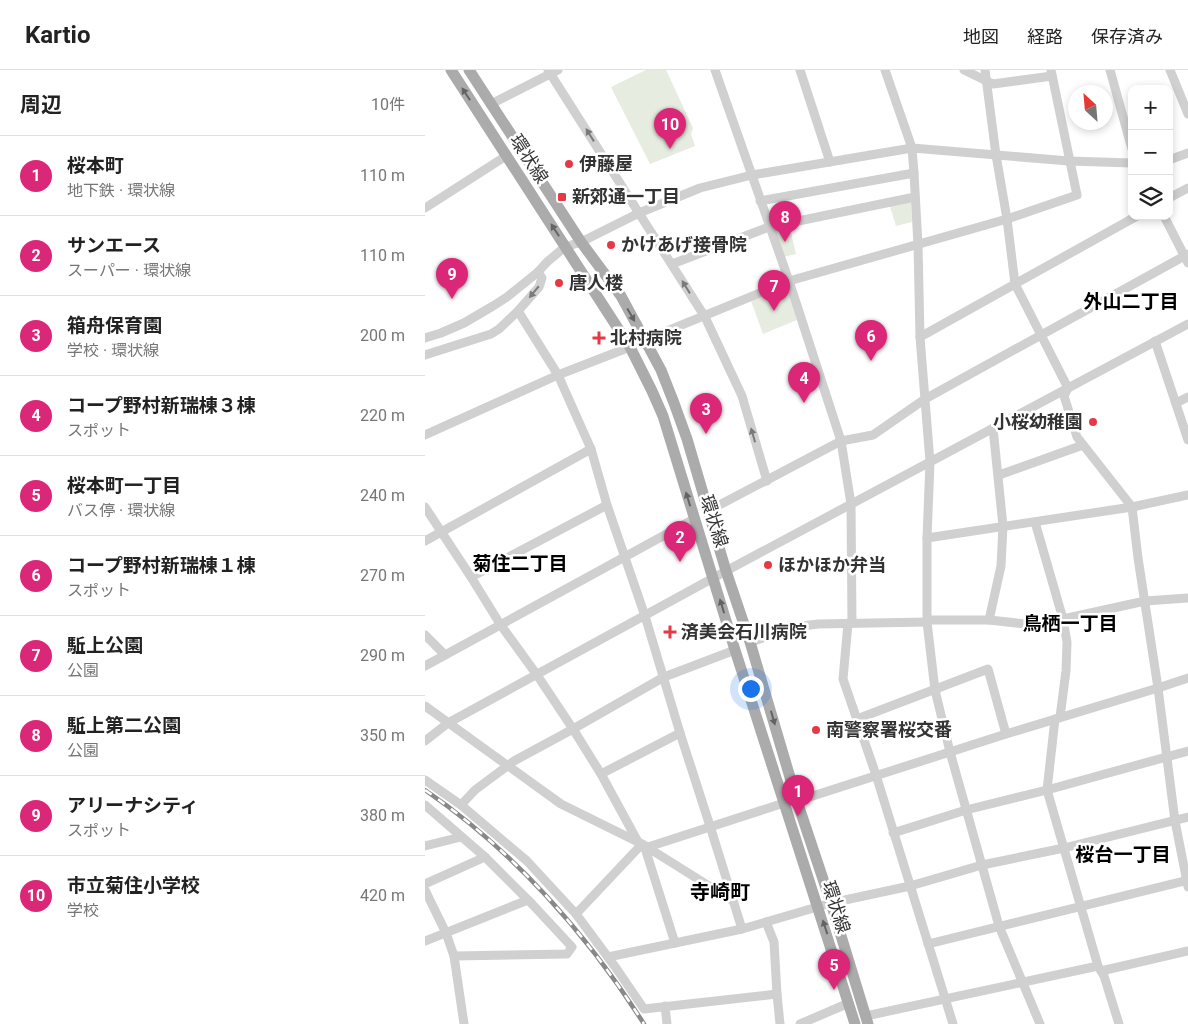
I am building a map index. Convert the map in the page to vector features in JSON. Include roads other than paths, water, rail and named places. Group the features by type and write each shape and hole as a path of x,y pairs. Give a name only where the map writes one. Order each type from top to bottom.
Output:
{"main road":[{"name":"環状線","path":"451,70 630,347 663,416 735,650 855,1024"},
{"name":"環状線","path":"469,70 581,242 621,296 661,370 675,403 750,642 797,801 867,1020"}],"street":[{"path":"715,70 789,281 841,441 851,504 850,623 843,679 876,775 953,1024"},
{"path":"799,70 830,162"},
{"path":"885,70 912,148 918,245 920,337 930,462 927,538 927,621 935,690 950,752 999,926 1041,1024"},
{"path":"645,340 789,281 1007,219 1077,195 1051,73 993,84 964,70"},
{"path":"985,70 1015,284 1068,388"},
{"path":"1110,70 1128,135"},
{"path":"1170,70 1188,114"},
{"path":"491,104 552,71 705,317 742,396 767,481"},
{"path":"425,338 441,333 481,314 507,297 538,272 565,246 581,242 639,213 700,188 752,175 912,148 1069,161 1128,163"},
{"path":"1173,159 1188,153"},
{"path":"425,208 507,156"},
{"path":"760,201 914,173"},
{"path":"1173,196 1188,188"},
{"path":"672,264 769,227 915,197"},
{"path":"920,337 1130,220"},
{"path":"708,511 841,441 873,435 925,398 1187,258 1166,220"},
{"path":"425,355 491,334 499,329 518,311 539,286 542,278 538,272"},
{"path":"518,311 559,375 591,449 742,929"},
{"path":"425,741 448,723 537,674 1188,324"},
{"path":"1155,341 1188,440"},
{"path":"425,435 559,375 630,347"},
{"path":"928,944 1187,882 1175,821 1132,507 1077,437 1064,396 1068,388"},
{"path":"1176,404 1188,397"},
{"path":"989,620 1001,566 1003,526 993,428"},
{"path":"999,475 1083,445"},
{"path":"425,540 591,449"},
{"path":"927,538 1132,507 1188,495"},
{"path":"471,577 607,504"},
{"path":"425,507 500,624 537,674 573,729 643,845 675,943"},
{"path":"425,666 694,519"},
{"path":"1035,522 1063,620 1067,642 1067,671 1057,718 1047,790 1100,969 1119,1024"},
{"path":"750,642 802,626 818,624 989,620 1026,624 1063,620 1145,601 1188,598"},
{"path":"425,634 445,655"},
{"path":"461,805 475,790 514,761 664,677 735,650"},
{"path":"857,719 988,669 1006,734"},
{"path":"797,801 1188,678"},
{"path":"425,706 561,804 643,845 733,901"},
{"path":"601,774 680,732"},
{"path":"893,833 967,810 1188,751"},
{"path":"425,780 461,805 527,861 576,914 644,1009 777,994"},
{"path":"576,914 643,845 784,803"},
{"path":"425,805 485,857 572,947 567,954 454,956"},
{"path":"608,957 742,929 831,903 910,886 982,865 1064,848 1188,817"},
{"path":"425,846 461,837"},
{"path":"425,884 485,857"},
{"path":"425,890 446,933 454,956 464,1024"},
{"path":"425,941 527,900"},
{"path":"767,922 774,942 780,1024"},
{"path":"867,1020 946,999 1023,982 1188,951"},
{"path":"800,1024 849,1003"},
{"path":"665,1006 667,1024"}],"railway":[{"path":"425,790 488,839 546,896 598,958 644,1024"}],"place":[{"name":"市立菊住小学校","path":"670,149"},
{"name":"伊藤屋","path":"569,164"},
{"name":"新郊通一丁目","path":"562,197"},
{"name":"駈上第二公園","path":"785,242"},
{"name":"かけあげ接骨院","path":"611,245"},
{"name":"唐人楼","path":"559,283"},
{"name":"アリーナシティ","path":"452,299"},
{"name":"駈上公園","path":"774,311"},
{"name":"北村病院","path":"599,338"},
{"name":"コープ野村新瑞棟１棟","path":"871,361"},
{"name":"コープ野村新瑞棟３棟","path":"804,403"},
{"name":"小桜幼稚園","path":"1093,422"},
{"name":"箱舟保育園","path":"706,434"},
{"name":"サンエース","path":"680,562"},
{"name":"ほかほか弁当","path":"768,565"},
{"name":"済美会石川病院","path":"670,632"},
{"name":"南警察署桜交番","path":"816,730"},
{"name":"桜本町","path":"798,816"},
{"name":"桜本町一丁目","path":"834,990"}],"district":[{"name":"外山二丁目","path":"1131,301"},
{"name":"菊住二丁目","path":"520,563"},
{"name":"鳥栖一丁目","path":"1070,623"},
{"name":"桜台一丁目","path":"1123,854"},
{"name":"寺崎町","path":"720,892"}]}
